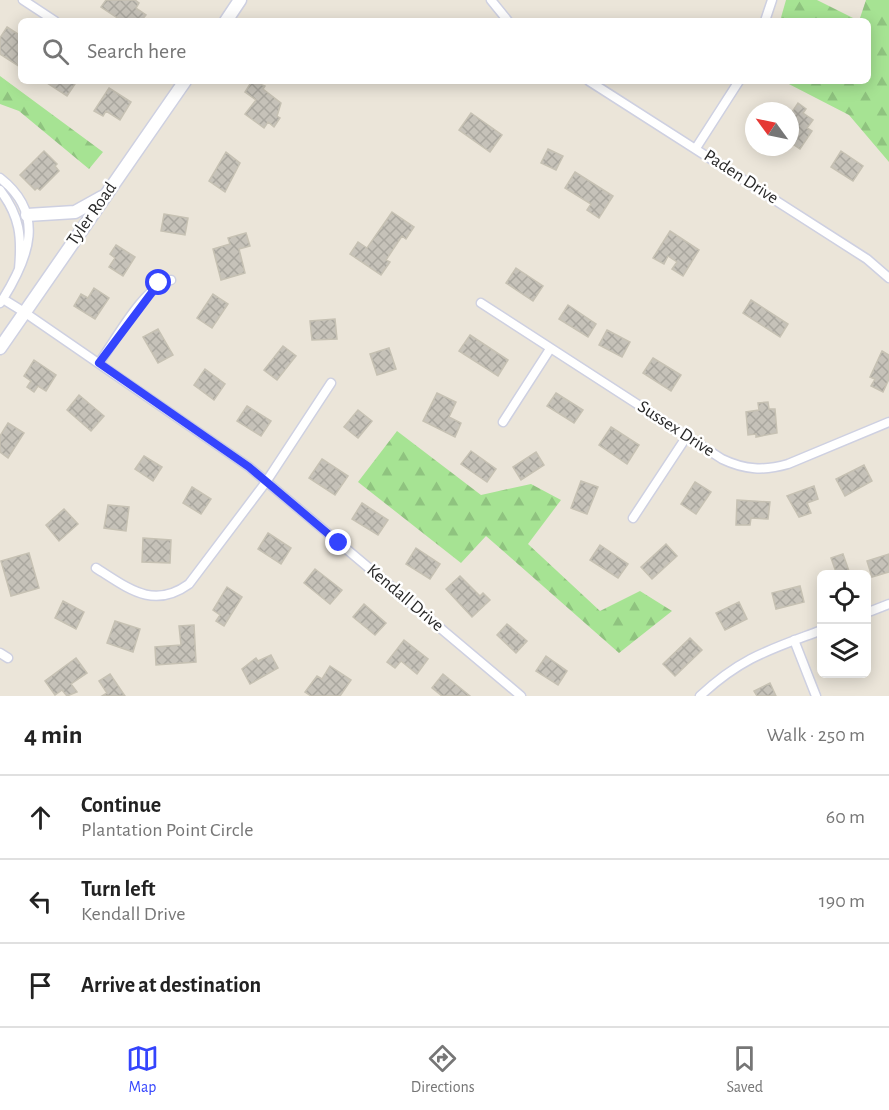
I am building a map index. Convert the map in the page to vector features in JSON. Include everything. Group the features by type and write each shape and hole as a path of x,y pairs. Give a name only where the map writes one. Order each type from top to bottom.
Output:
{"street":[{"path":"23,0 50,18"},
{"path":"228,18 240,0"},
{"path":"491,0 506,18"},
{"path":"766,18 772,0"},
{"name":"Tyler Road","path":"0,348 182,84"},
{"name":"Paden Drive","path":"594,84 867,259 889,278"},
{"path":"696,148 737,84"},
{"path":"0,178 13,191 27,215 29,244 18,275 1,301"},
{"path":"0,190 13,208 20,226 18,275"},
{"path":"27,215 75,212 106,195"},
{"path":"99,363 148,294 159,283 171,280"},
{"name":"Kendall Drive","path":"1,301 24,312 249,467 521,696"},
{"name":"Sussex Drive","path":"481,303 728,462 758,470 788,464 889,422"},
{"path":"503,422 550,349"},
{"path":"96,568 140,594 171,595 189,584 266,482 331,383"},
{"path":"633,518 687,436"},
{"path":"871,611 889,604"},
{"path":"700,696 737,664 817,632"},
{"path":"794,640 816,696"}],"green space":[{"path":"786,0 817,0 853,18 781,18"},
{"path":"866,0 889,0 889,162 849,115 789,84 871,84 871,18 860,18"},
{"path":"0,76 103,152 89,169 19,111 0,104"},
{"path":"397,431 481,495 531,484 561,500 528,544 600,611 640,591 672,611 619,653 486,536 461,563 358,482"}],"building":[{"path":"106,0 135,0 139,3 136,8 146,15 144,18 118,18 101,7"},
{"path":"7,27 18,34 18,66 0,54 0,38"},
{"path":"49,84 75,84 67,96"},
{"path":"250,84 260,84 265,86 263,89 281,103 277,116 280,118 274,127 268,122 264,128 245,114 256,100 245,92"},
{"path":"109,88 131,102 120,120 106,111 103,116 94,111"},
{"path":"799,104 806,109 803,113 813,120 807,128 812,131 800,149"},
{"path":"471,113 502,135 490,152 459,130"},
{"path":"548,149 563,156 556,170 541,163"},
{"path":"44,151 57,164 55,166 59,171 40,190 37,188 35,190 20,175"},
{"path":"841,151 863,166 853,181 831,167"},
{"path":"226,152 240,163 225,192 209,181"},
{"path":"575,172 613,196 599,218 587,210 591,204 565,188"},
{"path":"392,212 414,227 406,239 402,236 386,260 390,262 381,275 350,254 358,242 367,248"},
{"path":"164,214 188,218 185,235 161,231"},
{"path":"670,231 699,250 683,276 672,269 677,262 668,256 664,264 653,258"},
{"path":"246,233 250,246 239,249 245,273 221,280 213,249 230,244 228,238"},
{"path":"116,245 135,257 123,276 109,267 115,258 110,254"},
{"path":"516,268 543,286 533,301 506,283"},
{"path":"94,288 109,298 95,319 74,306 81,294 88,298"},
{"path":"213,294 228,304 212,328 197,318"},
{"path":"751,300 788,324 780,337 743,313"},
{"path":"568,305 596,324 588,337 559,319"},
{"path":"335,319 337,339 312,340 310,321"},
{"path":"158,329 173,355 158,363 143,337"},
{"path":"607,330 630,342 622,357 599,345"},
{"path":"470,335 508,360 498,376 459,351"},
{"path":"283,346 296,356 277,380 264,370"},
{"path":"389,348 396,369 377,375 370,354"},
{"path":"882,351 889,355 889,379 883,392 871,386 875,379 870,377"},
{"path":"653,358 681,375 671,391 643,373"},
{"path":"34,360 56,375 46,391 38,386 34,392 27,387 31,381 24,376"},
{"path":"205,369 225,384 214,400 194,385"},
{"path":"437,393 456,402 449,417 461,423 455,437 423,421"},
{"path":"556,393 583,410 574,423 547,406"},
{"path":"79,395 104,416 91,431 67,410"},
{"path":"768,402 769,409 775,409 777,433 756,437 756,434 748,435 746,412 759,410 758,403"},
{"path":"247,406 271,421 261,436 237,421"},
{"path":"358,410 372,421 358,438 344,427"},
{"path":"8,423 24,433 8,458 0,452 0,436"},
{"path":"611,427 639,445 627,464 599,445"},
{"path":"471,451 496,469 487,482 461,464"},
{"path":"536,452 544,465 521,480 513,467"},
{"path":"144,456 162,467 153,481 135,469"},
{"path":"322,459 348,476 335,495 309,478"},
{"path":"864,465 872,481 845,496 836,479"},
{"path":"581,481 598,487 587,514 571,508"},
{"path":"695,482 711,492 696,514 681,504"},
{"path":"814,486 818,499 807,503 811,513 799,517 787,496"},
{"path":"192,487 211,499 201,514 183,503"},
{"path":"737,500 770,502 768,519 751,518 750,525 736,525"},
{"path":"362,503 388,520 378,535 352,519"},
{"path":"108,505 129,507 126,531 104,528"},
{"path":"64,509 78,524 59,541 46,525"},
{"path":"268,533 291,548 281,564 258,549"},
{"path":"143,538 171,540 170,563 142,562"},
{"path":"666,544 677,556 652,579 641,567"},
{"path":"600,545 628,564 618,578 590,560"},
{"path":"416,548 440,564 430,579 406,564"},
{"path":"29,553 39,588 11,596 1,561"},
{"path":"843,554 849,570 835,570 831,558"},
{"path":"889,554 889,572 872,577 867,561"},
{"path":"315,569 342,590 330,604 304,583"},
{"path":"460,576 480,596 483,593 490,600 472,617 446,589"},
{"path":"800,586 804,602 776,609 772,593"},
{"path":"227,587 242,597 224,626 216,621 220,615 213,610"},
{"path":"63,601 84,612 76,629 55,618"},
{"path":"739,602 747,619 725,630 716,613"},
{"path":"364,604 386,623 375,635 353,617"},
{"path":"115,621 140,629 133,652 107,643"},
{"path":"507,624 527,641 516,653 497,635"},
{"path":"194,625 196,662 156,665 155,647 181,645 179,626"},
{"path":"690,638 702,650 675,676 663,664"},
{"path":"404,640 428,659 417,674 401,661 395,668 387,662"},
{"path":"271,655 278,668 250,684 242,669 256,658 258,661"},
{"path":"546,656 567,671 558,685 536,671"},
{"path":"76,658 87,673 71,684 77,692 67,696 62,690 55,695 45,681"},
{"path":"330,666 351,680 340,696 311,696 305,692 317,676 322,679"},
{"path":"110,674 125,696 102,696 107,693 99,681"},
{"path":"443,674 470,696 442,696 432,688"},
{"path":"770,683 776,696 757,696 754,691"}],"route":[{"path":"159,283 148,294 99,363 249,467 339,543"}]}
